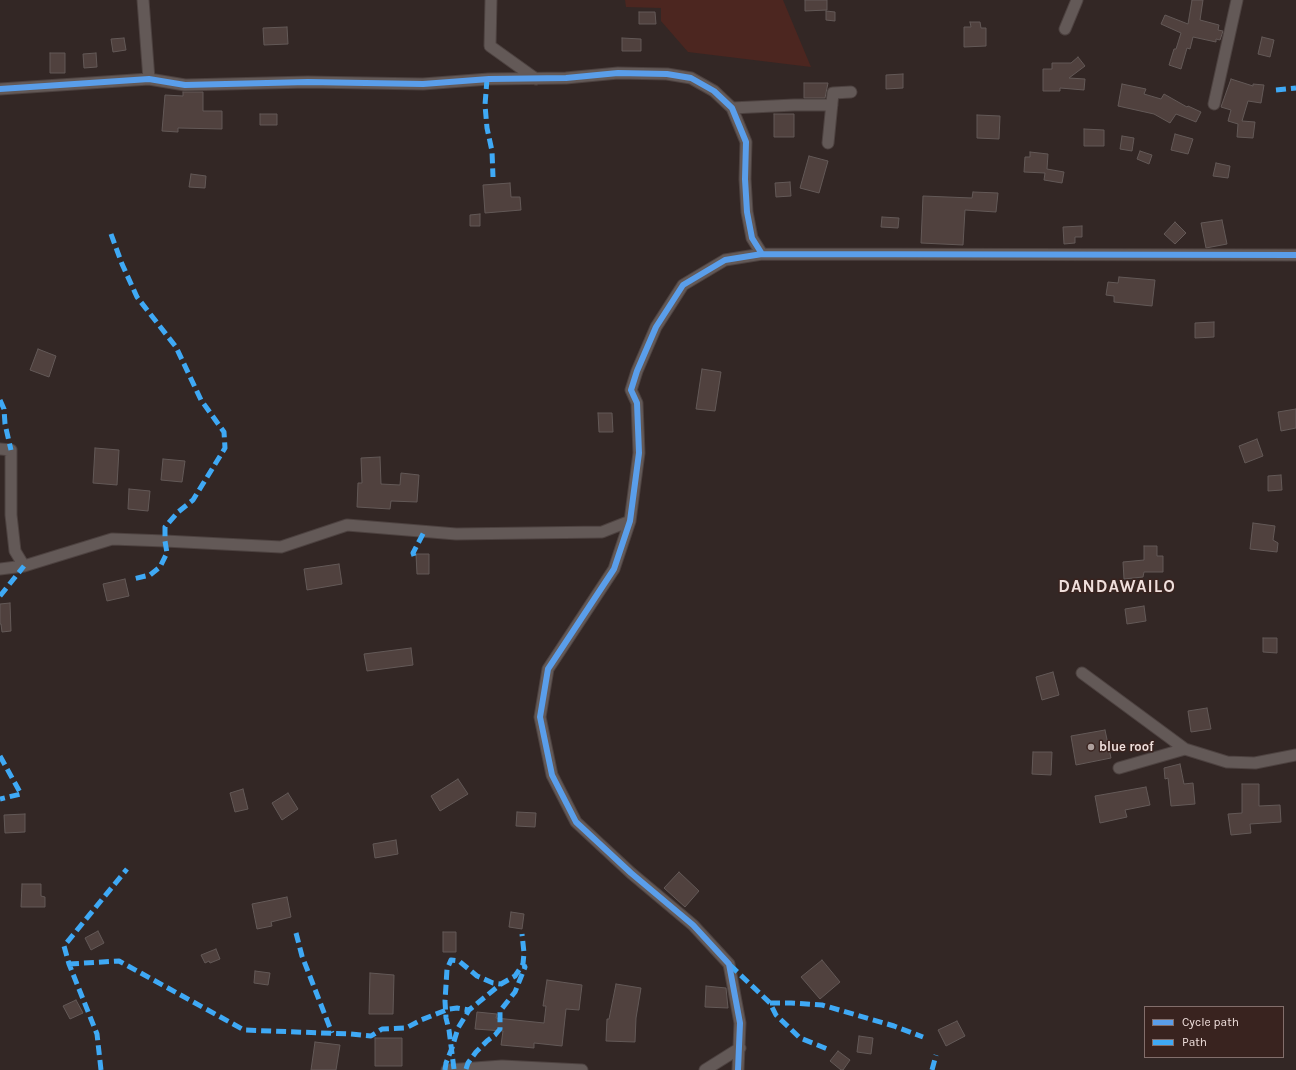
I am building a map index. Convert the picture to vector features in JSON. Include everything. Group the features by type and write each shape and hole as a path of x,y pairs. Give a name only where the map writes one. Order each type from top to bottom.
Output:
{"street":[{"path":"142,0 150,79"},
{"path":"491,0 490,46 536,79"},
{"path":"1066,29 1077,0"},
{"path":"1214,104 1237,0"},
{"path":"0,89 150,79 185,85 308,82 423,84 489,79 566,78 618,73 667,74 692,78 714,91 732,108 746,142 745,179 747,212 752,238 762,254"},
{"path":"828,143 833,93 851,92"},
{"path":"732,108 832,105"},
{"path":"738,1070 740,1023 729,964 693,925 631,873 576,822 552,775 540,717 548,669 614,569 630,521 639,453 637,403 631,390 637,371 656,327 683,285 725,260 762,254 1296,255"},
{"path":"0,449 11,450 12,522 15,551 24,566"},
{"path":"0,569 24,566 112,539 281,547 347,525 456,534 602,532 630,521"},
{"path":"1082,674 1185,749 1227,762 1255,763 1296,755"},
{"path":"1119,768 1185,749"},
{"path":"706,1070 740,1048"},
{"path":"447,1070 502,1066 582,1070"}],"shaded area":[{"path":"625,0 783,0 811,67 688,52 661,21 661,8 626,7"}],"building":[{"path":"805,0 827,0 827,10 805,11"},
{"path":"1192,0 1203,0 1200,20 1219,25 1218,30 1223,31 1220,40 1216,39 1216,42 1193,37 1190,49 1187,48 1181,69 1169,65 1181,33 1161,24 1165,15 1188,24"},
{"path":"826,11 835,12 835,21 826,20"},
{"path":"639,12 655,12 656,24 639,24"},
{"path":"970,22 980,22 981,28 986,28 986,46 964,47 964,27 971,27"},
{"path":"287,27 288,44 264,45 263,28"},
{"path":"1262,37 1274,40 1270,57 1258,54"},
{"path":"124,38 126,50 113,52 111,39"},
{"path":"622,38 641,39 641,51 622,51"},
{"path":"50,53 65,53 65,73 50,73"},
{"path":"96,53 97,67 84,68 83,54"},
{"path":"1078,57 1085,66 1069,78 1085,79 1084,90 1060,88 1060,91 1043,91 1043,69 1052,69 1052,63 1071,63"},
{"path":"903,74 903,88 886,89 886,75"},
{"path":"1231,79 1253,86 1253,84 1264,85 1261,103 1248,101 1242,121 1255,122 1253,138 1237,137 1238,124 1228,121 1231,110 1221,107"},
{"path":"804,83 828,83 825,98 804,98"},
{"path":"1122,84 1146,89 1144,94 1161,99 1164,94 1187,107 1188,106 1201,112 1196,122 1176,114 1170,123 1154,114 1118,106"},
{"path":"183,92 203,92 203,111 222,111 222,129 178,128 178,132 162,131 165,95 183,96"},
{"path":"260,114 277,114 277,125 260,125"},
{"path":"774,114 794,114 794,137 774,137"},
{"path":"977,115 1000,116 999,139 977,138"},
{"path":"1084,129 1104,130 1104,146 1084,146"},
{"path":"1175,134 1193,139 1188,154 1171,150"},
{"path":"1122,136 1134,138 1132,151 1120,149"},
{"path":"1140,151 1152,155 1149,164 1137,159"},
{"path":"1030,152 1048,154 1047,169 1064,172 1062,183 1044,180 1045,173 1024,172 1025,157 1030,157"},
{"path":"809,156 828,161 819,193 800,188"},
{"path":"1216,163 1230,166 1228,178 1213,176"},
{"path":"191,174 206,176 205,188 189,187"},
{"path":"790,182 791,196 776,197 775,183"},
{"path":"510,183 511,197 520,197 521,210 485,213 483,185"},
{"path":"973,192 998,193 996,212 965,210 963,245 921,243 923,196 972,198"},
{"path":"480,214 480,226 470,226 470,215"},
{"path":"882,217 899,218 898,228 881,227"},
{"path":"1222,220 1227,244 1206,248 1201,223"},
{"path":"1175,222 1186,233 1175,244 1164,234"},
{"path":"1082,226 1082,237 1075,237 1075,243 1064,244 1063,227"},
{"path":"1119,277 1155,280 1152,306 1114,302 1114,296 1106,295 1108,282 1118,283"},
{"path":"1214,322 1214,337 1195,338 1195,323"},
{"path":"38,349 56,356 49,377 30,370"},
{"path":"702,369 721,372 715,411 696,409"},
{"path":"1296,409 1296,428 1281,431 1278,412"},
{"path":"598,413 612,413 613,432 599,432"},
{"path":"1257,439 1263,456 1245,463 1239,446"},
{"path":"95,448 119,450 117,485 93,483"},
{"path":"380,457 381,484 400,485 401,473 419,475 417,502 391,501 390,509 357,507 358,483 362,483 361,458"},
{"path":"163,459 185,461 182,482 161,480"},
{"path":"1281,475 1282,490 1268,491 1268,476"},
{"path":"129,489 150,491 148,511 128,509"},
{"path":"1253,523 1275,526 1273,540 1278,543 1277,552 1250,549"},
{"path":"1144,546 1157,546 1157,556 1163,556 1163,572 1144,572 1143,577 1124,579 1123,562 1144,560"},
{"path":"416,554 429,554 429,574 417,574"},
{"path":"339,564 342,584 307,590 304,569"},
{"path":"125,579 129,596 107,601 103,584"},
{"path":"10,603 11,631 2,632 0,624 0,604"},
{"path":"1144,606 1146,621 1127,624 1125,609"},
{"path":"1263,638 1277,638 1277,653 1263,652"},
{"path":"411,648 413,665 367,671 364,654"},
{"path":"1053,672 1059,695 1042,700 1036,677"},
{"path":"1207,708 1211,729 1191,732 1188,711"},
{"name":"blue roof","path":"1105,730 1111,758 1076,765 1071,736"},
{"path":"1033,752 1052,752 1051,775 1032,774"},
{"path":"1180,764 1184,784 1193,783 1195,804 1171,806 1168,778 1165,779 1164,768"},
{"path":"458,779 468,794 440,811 431,796"},
{"path":"1242,784 1259,784 1259,806 1280,805 1281,822 1250,824 1251,833 1231,835 1228,814 1242,813"},
{"path":"1146,787 1150,805 1125,810 1127,817 1100,823 1095,796"},
{"path":"243,789 248,809 235,812 230,793"},
{"path":"288,793 298,809 282,820 272,803"},
{"path":"517,812 536,813 535,827 516,826"},
{"path":"25,814 25,832 5,833 4,815"},
{"path":"396,840 398,854 375,858 373,844"},
{"path":"679,872 699,891 685,907 664,888"},
{"path":"22,884 41,884 41,896 45,897 45,907 21,907"},
{"path":"287,897 291,917 271,922 272,926 257,929 252,904"},
{"path":"511,912 524,914 522,929 509,927"},
{"path":"98,931 104,943 91,950 85,938"},
{"path":"443,932 456,932 456,952 443,952"},
{"path":"216,949 220,959 210,963 209,961 205,963 201,955"},
{"path":"822,960 840,982 820,999 801,977"},
{"path":"255,971 270,973 268,985 254,983"},
{"path":"370,973 394,975 393,1014 369,1014"},
{"path":"547,980 582,985 579,1010 566,1009 562,1046 534,1043 534,1048 501,1045 503,1031 475,1029 477,1012 497,1014 496,1018 544,1023 546,1006 543,1006"},
{"path":"616,984 641,988 636,1018 635,1042 606,1041 607,1019 609,1019"},
{"path":"706,986 726,988 728,1008 705,1007"},
{"path":"76,1000 83,1013 70,1019 63,1006"},
{"path":"957,1021 965,1036 946,1046 938,1030"},
{"path":"859,1036 873,1038 871,1054 857,1052"},
{"path":"375,1038 402,1038 402,1066 375,1066"},
{"path":"315,1042 340,1045 336,1070 311,1070"},
{"path":"838,1051 850,1060 843,1070 830,1061"}],"marked path":[{"path":"487,79 485,105 487,128 492,151 493,177"},
{"path":"1276,90 1296,88"},
{"path":"111,234 122,264 137,297 176,347 201,400 224,432 225,448 193,500 178,512 165,527 167,553 160,567 150,575 133,579"},
{"path":"0,400 4,409 5,424 11,450"},
{"path":"414,556 413,553 424,532"},
{"path":"0,596 24,566"},
{"path":"0,756 21,794 0,799"},
{"path":"101,1070 97,1034 69,964 64,946 127,869"},
{"path":"296,933 302,956 332,1033"},
{"path":"445,1070 458,1028 469,1010 501,984 515,976 523,964 524,953 522,934"},
{"path":"454,1069 446,1018 445,1001 447,969 451,960 459,961 477,976 493,983 501,984"},
{"path":"69,964 119,961 244,1030 371,1036 382,1029 406,1028 421,1020 449,1009 457,1008 469,1010"},
{"path":"466,1069 468,1063 476,1052 500,1029 500,1011 515,992 525,967 524,965"},
{"path":"730,965 770,1003 776,1015 800,1038 830,1050"},
{"path":"770,1003 822,1005 894,1026 923,1037"},
{"path":"932,1070 936,1055"}],"cycle path":[{"path":"0,89 149,79 185,85 308,82 423,84 489,79 566,78 618,73 667,74 691,78 714,91 732,108 746,142 745,179 747,212 752,238 762,254"},
{"path":"738,1070 740,1023 729,964 693,925 631,873 576,822 552,775 540,717 548,669 614,569 630,521 639,453 637,403 631,390 637,371 656,327 683,285 725,260 762,254 1296,255"}],"place":[{"name":"blue roof","path":"1091,747"}],"district":[{"name":"DANDAWAILO","path":"1117,587"}]}
